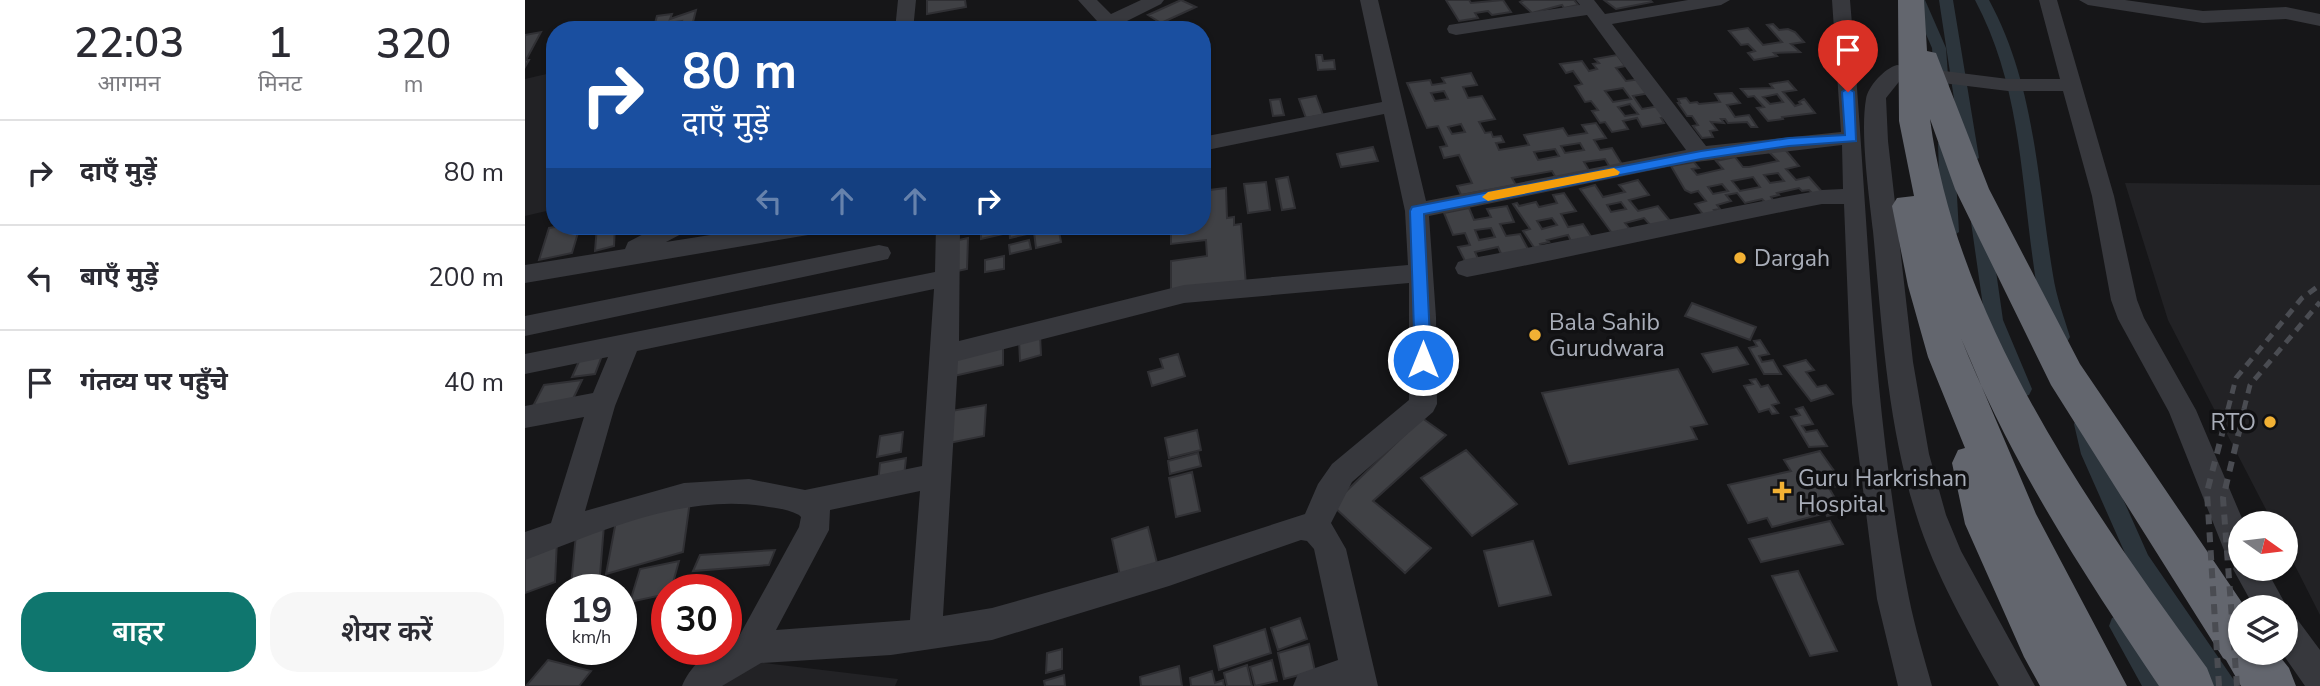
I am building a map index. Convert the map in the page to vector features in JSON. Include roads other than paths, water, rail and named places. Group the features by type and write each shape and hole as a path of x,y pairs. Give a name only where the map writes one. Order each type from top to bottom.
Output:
{"highway":[{"path":"1904,2 1902,173 1926,286 1947,357 1987,524 2041,641 2067,686"},
{"path":"1904,2 1972,189 2066,374 2228,625"},
{"path":"1904,2 1916,136 1926,182 1957,286 2018,416 2062,498 2121,591 2189,686"},
{"path":"1947,357 2017,522 2068,625 2102,686"},
{"path":"2256,665 2271,686"}],"street":[{"path":"905,21 907,0"},
{"path":"1087,0 1098,21"},
{"path":"1111,21 1155,0"},
{"path":"1314,527 1329,493 1342,473 1423,404 1417,211 1369,0"},
{"path":"1507,0 1519,18"},
{"path":"1456,29 1593,9 1721,0"},
{"path":"1841,0 1866,403 1893,599 1915,686"},
{"path":"2088,0 2203,17 2286,13 2320,20"},
{"path":"2054,2 2062,85 2103,196 2124,300 2131,319 2182,410 2228,521"},
{"path":"1593,9 1701,155"},
{"path":"2018,686 1980,620 1932,518 1913,456 1898,354 1883,213 1876,123 1877,94 1897,71 2008,85 2062,85"},
{"path":"1848,92 1877,94"},
{"path":"1211,142 1393,106"},
{"path":"1417,211 1701,155 1789,142 1851,138"},
{"path":"1467,268 1576,248 1685,222 1822,197 1854,196"},
{"path":"618,258 660,235"},
{"path":"525,274 759,235"},
{"path":"926,634 946,354 948,235"},
{"path":"525,326 879,253"},
{"path":"946,354 1184,294 1421,273"},
{"path":"525,364 947,278"},
{"path":"563,532 603,402 627,344"},
{"path":"525,417 603,402"},
{"path":"805,503 937,475"},
{"path":"525,546 670,500 715,492 760,491 805,503 817,514 814,530 755,637 753,643 759,647"},
{"path":"699,686 709,673 759,647 891,639 1003,621 1169,572 1301,527 1314,527 1325,536 1330,550 1360,678 1310,686"},
{"path":"2298,648 2320,678"}],"waterway":[{"path":"1918,0 1939,48 1942,89"},
{"path":"1946,0 1971,158"},
{"path":"1982,0 1997,28 2021,104 2044,277 2060,337"},
{"path":"1946,143 1950,232"},
{"path":"1980,222 1994,320 2022,389"},
{"path":"2084,424 2092,454 2140,562 2225,686"},
{"path":"2121,626 2156,686"}],"railway":[{"path":"2228,409 2236,378 2302,298 2320,285"},
{"path":"2244,409 2250,385 2320,302"},
{"path":"2219,686 2207,492 2229,407"},
{"path":"2237,686 2223,498 2245,407"}],"place":[{"name":"Dargah","path":"1740,258"},
{"name":"Bala Sahib Gurudwara","path":"1535,335"},
{"name":"RTO","path":"2270,422"},
{"name":"Guru Harkrishan Hospital","path":"1782,491"}]}
